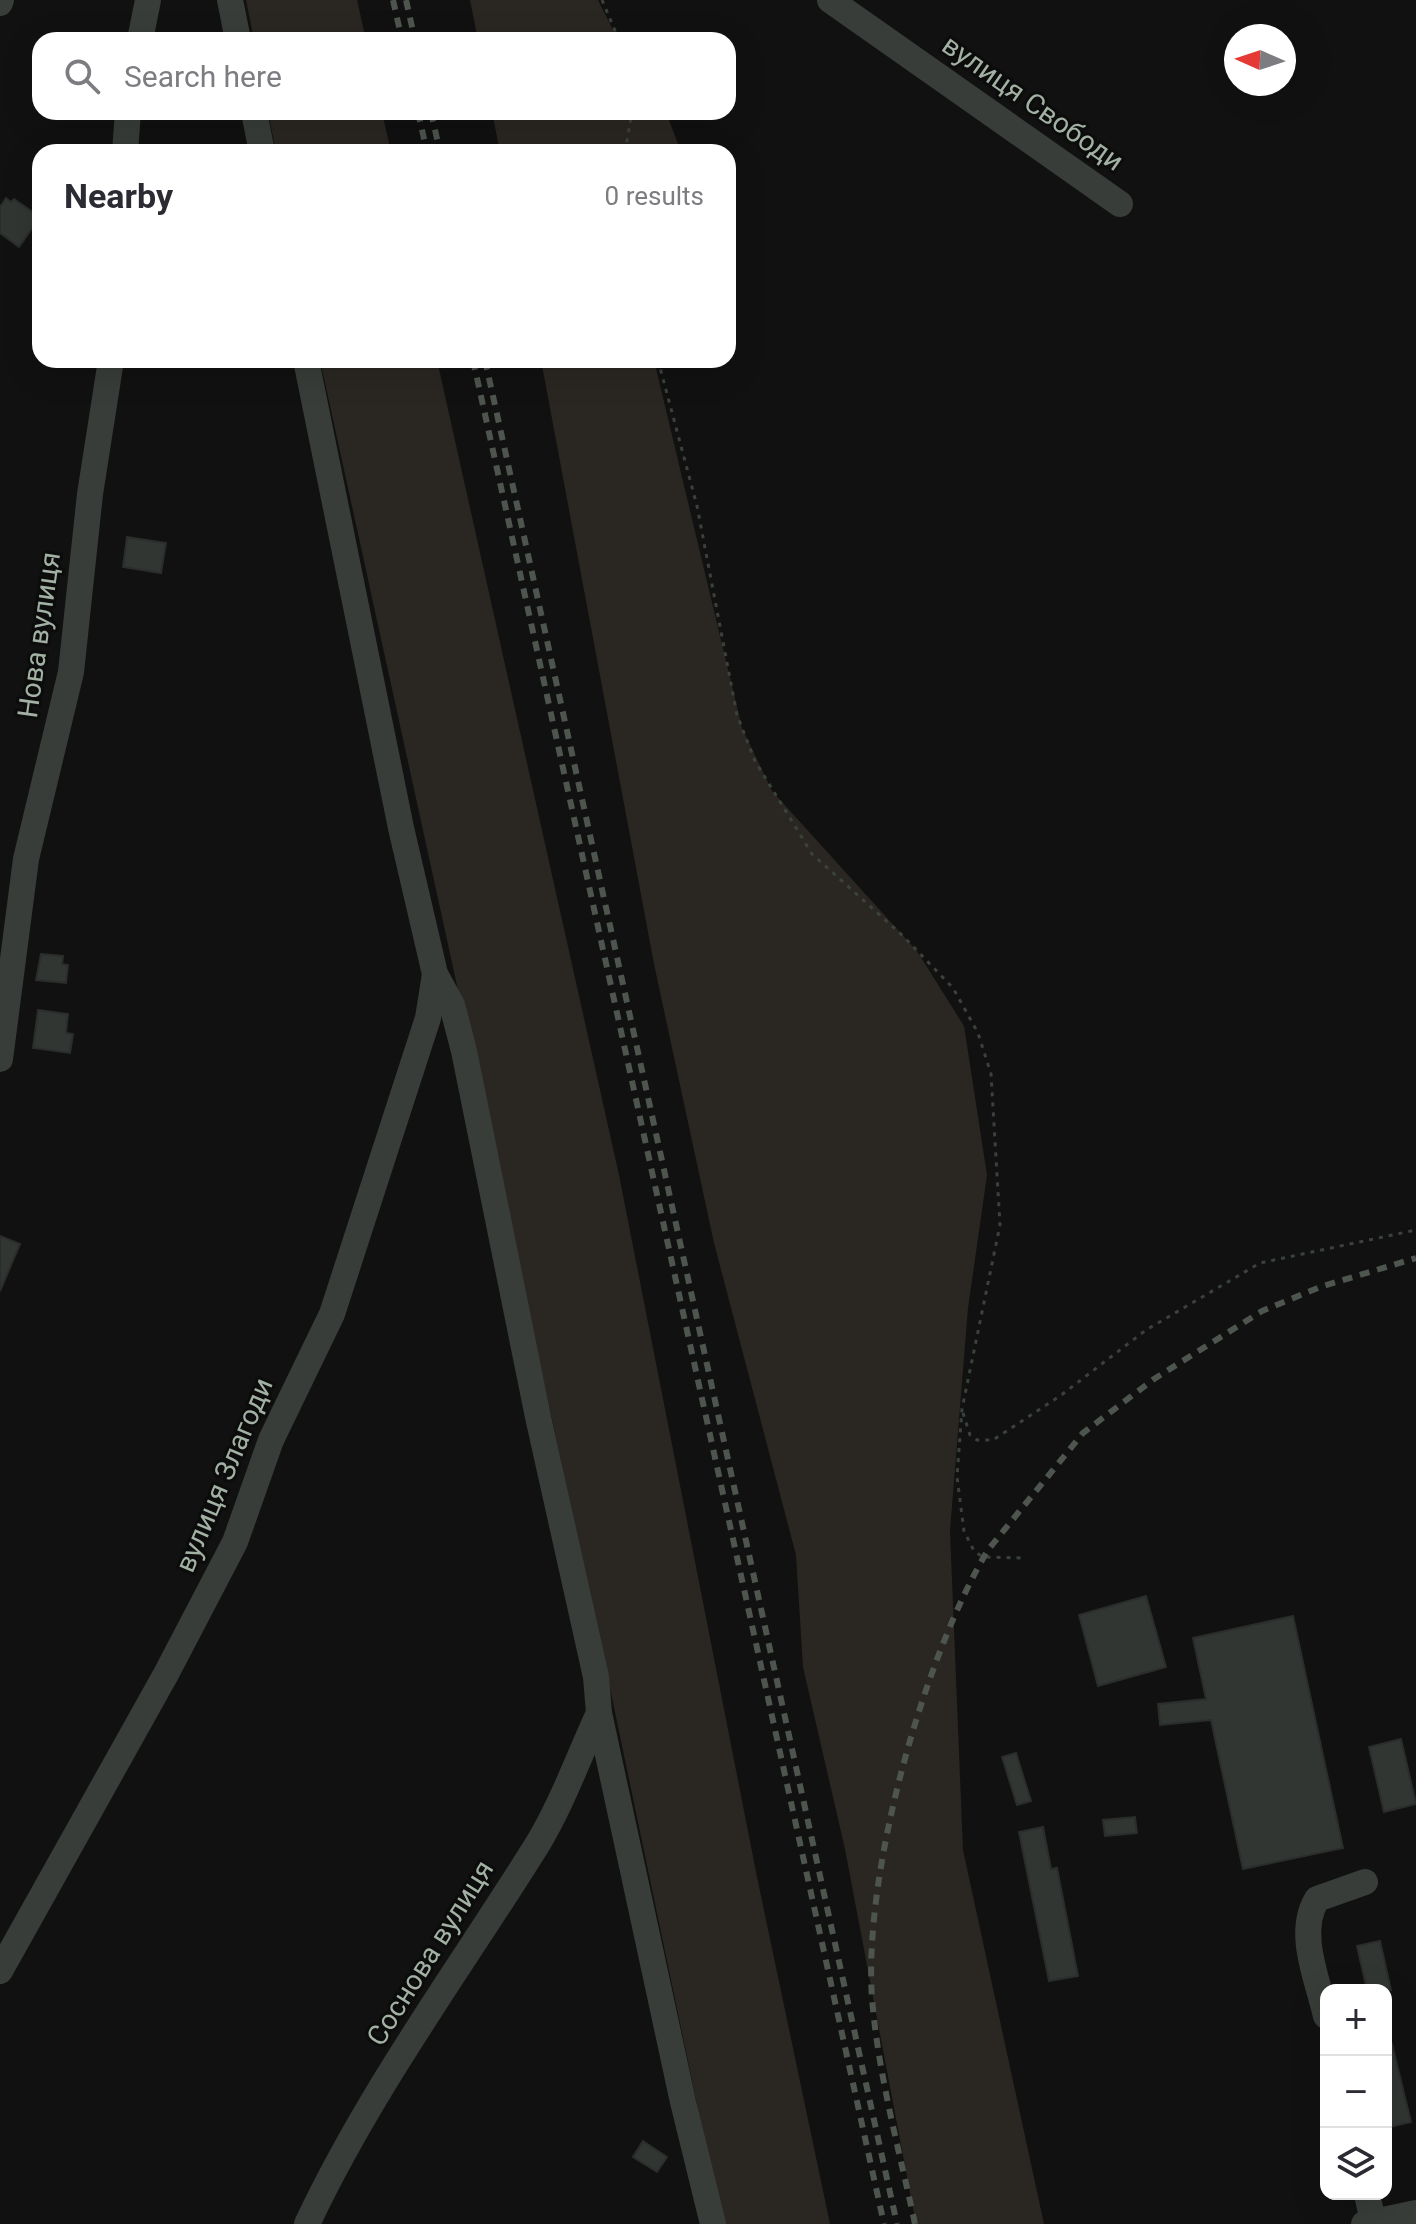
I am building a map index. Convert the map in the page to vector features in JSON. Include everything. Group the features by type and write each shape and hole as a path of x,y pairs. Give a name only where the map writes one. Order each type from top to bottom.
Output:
{"street":[{"path":"142,32 148,0"},
{"path":"230,0 236,32"},
{"name":"вулиця Свободи","path":"830,0 1120,204"},
{"path":"126,144 127,120"},
{"path":"256,120 260,144"},
{"name":"Нова вулиця","path":"0,1059 26,859 71,672 90,494 110,368"},
{"path":"308,368 401,828 435,974 452,1005 464,1051 538,1417 596,1677 599,1713 683,2102 713,2224"},
{"name":"вулиця Злагоди","path":"0,1971 166,1674 235,1542 271,1440 332,1314 428,1018 435,974"},
{"name":"Соснова вулиця","path":"307,2224 334,2167 461,1960 539,1842 599,1713"},
{"path":"1320,1990 1308,1938 1311,1908 1317,1899 1365,1882"},
{"path":"1367,2200 1369,2223 1416,2213"}],"path":[{"path":"602,0 616,32"},
{"path":"626,144 631,120"},
{"path":"660,368 697,506 737,715 755,761 812,854 903,936 953,988 978,1033 991,1074 1000,1225 962,1409 957,1477 964,1531 974,1551 983,1557 1023,1558"},
{"path":"962,1409 970,1435 977,1440 993,1440 1060,1396 1146,1330 1260,1263 1416,1230"}],"shaded area":[{"path":"246,0 357,0 364,32 252,32"},
{"path":"470,0 598,0 614,32 476,32"},
{"path":"270,120 384,120 389,144 274,144"},
{"path":"494,120 669,120 678,144 498,144"},
{"path":"322,368 439,368 619,1175 757,1877 830,2224 722,2224 592,1602"},
{"path":"542,368 656,368 742,728 772,791 917,951 964,1026 987,1175 968,1308 950,1531 963,1850 1044,2224 916,2224 845,1849 803,1667 796,1555 714,1243 654,964"}],"building":[{"path":"6,198 11,202 14,199 32,211 32,228 19,247 0,233 0,207"},
{"path":"127,537 166,543 161,573 123,567"},
{"path":"41,954 63,956 62,964 68,965 66,983 36,980"},
{"path":"38,1010 68,1014 66,1033 73,1034 70,1053 33,1048"},
{"path":"0,1236 20,1244 0,1291"},
{"path":"1146,1596 1166,1667 1098,1686 1079,1615"},
{"path":"1293,1616 1343,1848 1243,1869 1211,1720 1160,1725 1158,1704 1206,1699 1193,1638"},
{"path":"1401,1739 1416,1804 1384,1812 1369,1747"},
{"path":"1016,1753 1031,1801 1017,1805 1002,1757"},
{"path":"1135,1817 1137,1833 1105,1836 1103,1820"},
{"path":"1043,1827 1051,1869 1057,1868 1078,1976 1049,1981 1019,1832"},
{"path":"1380,1941 1390,1984 1366,1984 1357,1946"},
{"path":"1392,2044 1411,2122 1392,2127"},
{"path":"643,2141 667,2157 657,2172 633,2157"}],"railway":[{"path":"393,0 400,32"},
{"path":"406,0 413,32"},
{"path":"420,120 425,144"},
{"path":"433,120 438,144"},
{"path":"475,368 884,2224"},
{"path":"487,368 897,2224"},
{"path":"915,2224 879,2055 872,1998 872,1947 877,1891 903,1767 921,1706 964,1595 988,1550 1083,1433 1154,1379 1262,1311 1320,1287 1416,1258"}]}
